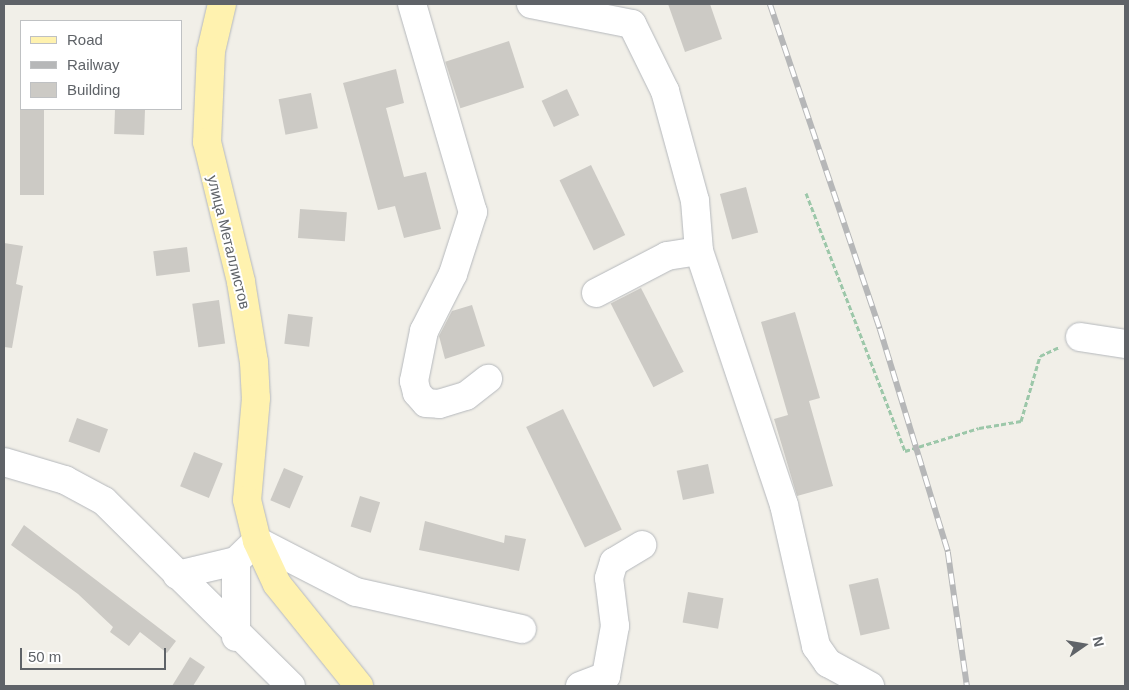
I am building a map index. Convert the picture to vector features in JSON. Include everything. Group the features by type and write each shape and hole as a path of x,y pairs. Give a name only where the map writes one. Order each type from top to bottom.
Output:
{"main road":[{"name":"улица Металлистов","path":"222,4 211,51 207,142 242,282 254,362 256,398 247,500 257,541 277,584 359,686"}],"street":[{"path":"412,4 473,212 453,274 424,331 414,381 417,393 426,403 439,404 466,396 488,379"},
{"path":"530,4 632,24 665,91 695,201 699,251 784,506 816,646 828,662 870,686"},
{"path":"596,293 667,256 699,251"},
{"path":"1080,337 1125,344"},
{"path":"4,462 66,480 104,501 236,636 292,686"},
{"path":"177,575 236,561 257,541 356,592 522,629"},
{"path":"580,686 606,676 615,626 608,578 614,562 642,545"},
{"path":"236,561 236,636"}],"path":[{"path":"806,193 905,451 979,428 1021,421 1040,356 1080,337"}],"building":[{"path":"668,4 710,4 722,39 685,52"},
{"path":"509,41 524,88 460,108 445,62"},
{"path":"396,69 404,103 386,108 404,177 426,172 441,229 404,238 395,206 378,210 343,83"},
{"path":"567,89 579,115 554,127 542,101"},
{"path":"311,93 318,128 285,135 279,99"},
{"path":"20,110 44,110 44,195 20,195"},
{"path":"115,110 145,110 144,135 114,134"},
{"path":"591,165 625,235 594,250 560,180"},
{"path":"746,187 758,232 732,239 720,194"},
{"path":"300,209 347,212 345,241 298,238"},
{"path":"4,243 23,246 16,284 23,286 12,348 4,347"},
{"path":"187,247 190,272 156,276 153,251"},
{"path":"641,288 684,372 653,387 611,303"},
{"path":"219,300 225,344 198,347 192,304"},
{"path":"472,305 485,346 445,359 439,336 452,311"},
{"path":"795,312 820,398 809,401 833,486 797,496 774,419 788,415 761,322"},
{"path":"288,314 313,317 309,347 284,344"},
{"path":"563,409 622,529 585,547 526,427"},
{"path":"77,418 108,429 99,453 68,441"},
{"path":"194,452 223,464 209,498 180,486"},
{"path":"708,464 714,493 683,500 677,471"},
{"path":"284,468 303,476 290,508 270,500"},
{"path":"360,496 380,502 371,533 351,527"},
{"path":"425,521 504,543 505,535 526,539 519,571 419,550"},
{"path":"24,525 176,641 167,653 140,632 129,646 110,632 113,627 78,594 11,545"},
{"path":"878,578 890,629 860,635 849,585"},
{"path":"688,592 723,598 718,629 683,623"},
{"path":"190,657 205,667 193,686 172,686"}],"railway":[{"path":"770,4 880,329 948,552 967,686"}]}
